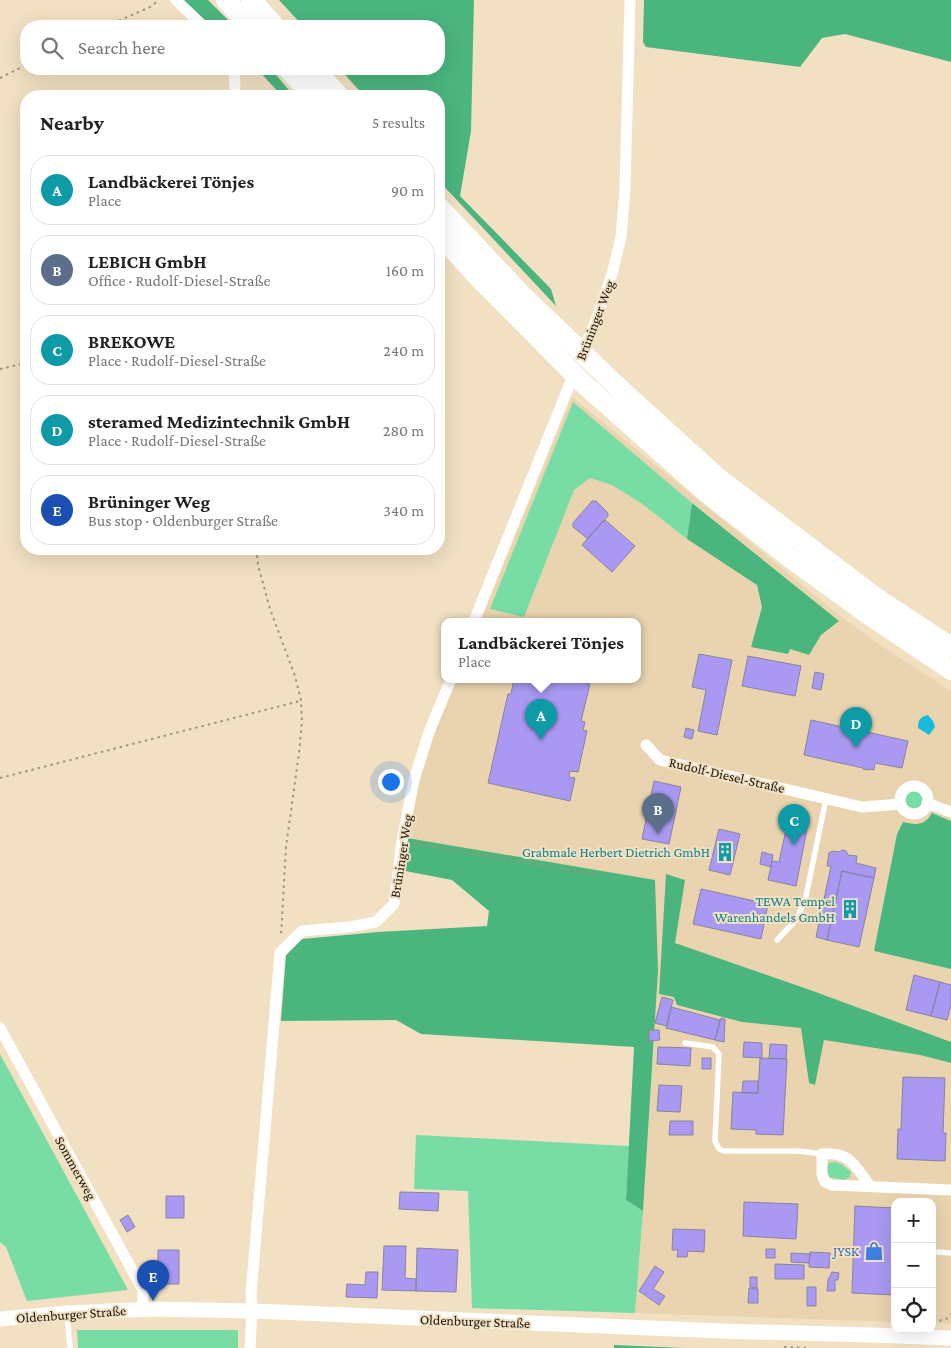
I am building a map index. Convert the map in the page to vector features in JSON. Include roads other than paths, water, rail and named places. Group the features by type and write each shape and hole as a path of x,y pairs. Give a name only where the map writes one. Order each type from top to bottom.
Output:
{"highway":[{"path":"226,0 244,20"},
{"path":"251,0 269,20"},
{"path":"294,75 307,90"},
{"path":"320,75 333,90"},
{"path":"445,213 523,296 620,389 718,478 875,597 951,647"},
{"path":"445,240 586,386 706,494 858,608 951,670"}],"main road":[{"name":"Oldenburger Straße","path":"0,1319 68,1313 143,1310 252,1311 712,1331 951,1338"}],"street":[{"path":"176,0 197,20"},
{"name":"Brüninger Weg","path":"475,618 596,320 612,274 621,237 626,188 630,0"},
{"path":"234,75 235,87"},
{"name":"Brüninger Weg","path":"252,1311 251,1294 280,953 302,931 349,927 376,922 394,904 402,841 414,780 429,732 449,683"},
{"name":"Rudolf-Diesel-Straße","path":"646,745 660,760 862,807 901,804 906,811 914,814 923,810 928,803"},
{"path":"901,804 901,795 907,788 911,786 920,787 924,790 928,803 951,812"},
{"name":"Sommerweg","path":"0,1028 144,1290 143,1310"},
{"path":"870,1186 848,1159 841,1154 822,1154 822,1174 825,1182 832,1185 951,1190"},
{"path":"250,1348 252,1311"}],"lane":[{"path":"777,940 796,920 804,901 826,799"},
{"path":"685,1043 713,1047 719,1054 714,1141 719,1149 724,1151 799,1151 822,1154"},
{"path":"938,1252 951,1253"},
{"path":"68,1313 70,1348"}],"water":[{"path":"928,715 935,727 929,735 918,728 920,719"}],"place":[{"name":"Landbäckerei Tönjes","path":"541,740"},
{"name":"steramed Medizintechnik GmbH","path":"856,748"},
{"name":"LEBICH GmbH","path":"658,834"},
{"name":"BREKOWE","path":"794,845"},
{"name":"Grabmale Herbert Dietrich GmbH","path":"725,852"},
{"name":"TEWA Tempel Warenhandels GmbH","path":"850,909"},
{"name":"JYSK","path":"874,1251"},
{"name":"Brüninger Weg","path":"153,1301"}]}
